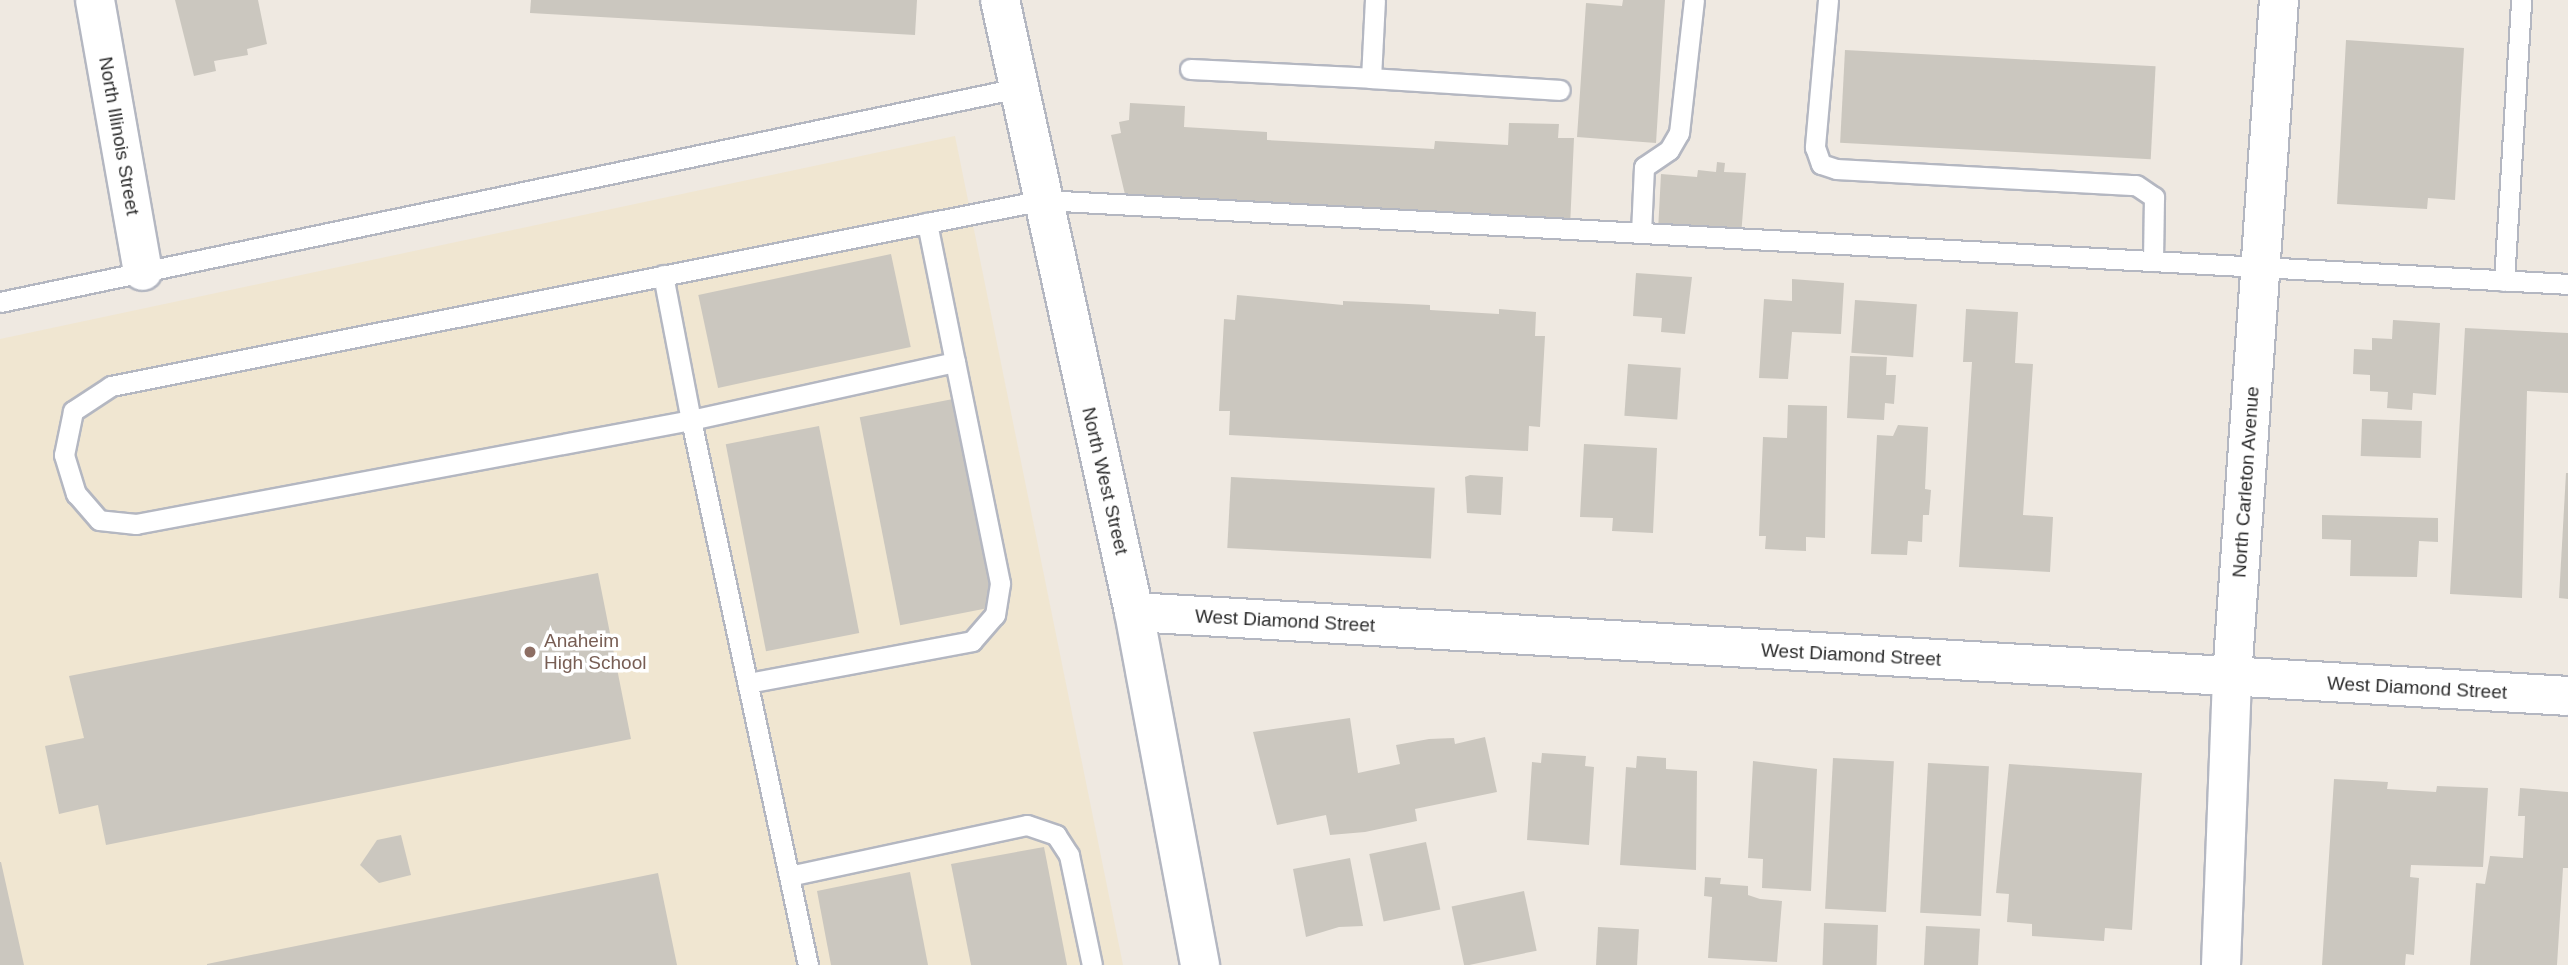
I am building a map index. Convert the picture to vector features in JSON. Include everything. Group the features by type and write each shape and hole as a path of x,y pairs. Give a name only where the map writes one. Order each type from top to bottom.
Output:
{"street":[{"name":"North Illinois Street","path":"95,0 143,271"},
{"name":"North West Street","path":"1000,0 1134,612 1200,965"},
{"name":"North Carleton Avenue","path":"2221,965 2232,677 2278,0"},
{"name":"West Diamond Street","path":"1134,612 2568,696"}],"lane":[{"path":"1371,78 1375,0"},
{"path":"1641,233 1644,167 1669,150 1679,133 1694,0"},
{"path":"1828,0 1815,147 1821,164 1836,169 2136,185 2154,197 2153,261"},
{"path":"2504,281 2521,0"},
{"path":"1190,69 1560,90"},
{"path":"0,302 1018,88"},
{"path":"955,362 691,420 136,524 99,520 76,494 64,455 73,411 111,386 1043,200 2568,284"},
{"path":"748,683 972,641 995,615 1000,583 927,223"},
{"path":"663,275 691,420 808,965"},
{"path":"789,876 1027,825 1056,835 1069,855 1092,965"}],"shaded area":[{"name":"Anaheim High School","path":"955,136 1123,965 0,965 0,339"}],"building":[{"path":"175,0 258,0 267,44 247,49 248,55 214,61 216,71 194,76"},
{"path":"531,0 917,0 915,35 530,13"},
{"path":"1623,0 1665,0 1656,143 1577,137 1586,3 1622,6"},
{"path":"2346,40 2464,48 2455,200 2428,198 2427,209 2337,204"},
{"path":"1845,50 2156,66 2151,159 1840,143"},
{"path":"1130,103 1185,106 1184,127 1267,132 1267,140 1434,149 1435,141 1508,145 1509,123 1559,124 1558,138 1574,138 1570,227 1127,203 1111,135 1121,133 1119,122 1129,120"},
{"path":"1717,162 1725,163 1724,172 1746,173 1741,236 1658,231 1661,174 1697,177 1698,170 1716,172"},
{"path":"891,254 911,347 718,388 698,295"},
{"path":"1636,273 1692,277 1685,334 1661,332 1662,318 1633,316"},
{"path":"1792,279 1844,283 1841,334 1792,332 1788,379 1759,378 1764,299 1792,301"},
{"path":"1237,295 1343,305 1343,301 1430,305 1430,310 1499,314 1499,309 1536,312 1535,336 1545,336 1540,427 1529,426 1528,451 1229,435 1230,411 1219,411 1224,319 1235,320"},
{"path":"1855,300 1917,304 1913,357 1851,353"},
{"path":"1966,309 2018,312 2015,363 2033,364 2023,515 2053,517 2050,572 1959,567 1972,362 1963,362"},
{"path":"2393,320 2440,323 2436,395 2413,393 2412,410 2387,408 2388,392 2370,391 2370,375 2353,374 2354,349 2372,350 2372,338 2392,339"},
{"path":"2465,328 2568,333 2568,393 2527,391 2522,598 2450,594"},
{"path":"1850,356 1887,357 1886,375 1896,375 1894,404 1885,403 1884,420 1847,418"},
{"path":"1628,364 1681,368 1677,420 1624,416"},
{"path":"953,399 993,607 900,625 860,417"},
{"path":"1788,405 1827,406 1825,538 1806,537 1806,551 1765,549 1766,536 1759,536 1763,437 1787,438"},
{"path":"2362,419 2422,421 2421,458 2361,456"},
{"path":"1898,425 1928,427 1925,489 1931,490 1929,515 1923,515 1922,542 1908,541 1907,555 1871,554 1877,435 1893,436"},
{"path":"819,426 859,633 766,651 726,444"},
{"path":"1584,444 1657,448 1653,533 1612,531 1613,518 1580,517"},
{"path":"2568,473 2568,599 2559,598"},
{"path":"1231,477 1435,488 1431,559 1227,548"},
{"path":"1465,477 1503,477 1501,515 1467,513"},
{"path":"2322,515 2438,518 2438,542 2419,541 2417,577 2350,576 2351,540 2322,539"},
{"path":"598,573 631,739 106,845 98,805 59,814 45,746 84,738 69,676"},
{"path":"1350,718 1358,773 1400,764 1396,745 1454,738 1455,744 1485,737 1497,792 1415,809 1417,821 1365,832 1330,835 1326,815 1277,825 1253,732"},
{"path":"1542,753 1586,756 1585,766 1594,767 1589,845 1527,840 1532,762 1541,763"},
{"path":"1637,756 1666,758 1666,769 1697,771 1696,870 1620,865 1626,767 1636,768"},
{"path":"1833,758 1894,761 1886,912 1825,909"},
{"path":"1753,761 1817,769 1811,891 1762,888 1763,859 1748,858"},
{"path":"1928,763 1989,766 1981,916 1920,913"},
{"path":"2009,764 2142,773 2132,930 2105,928 2104,941 2032,936 2032,924 2007,922 2009,894 1996,893"},
{"path":"2334,779 2388,782 2387,789 2436,792 2437,786 2488,788 2483,867 2411,865 2410,877 2419,878 2414,955 2406,954 2405,965 2322,965"},
{"path":"2520,788 2568,792 2568,868 2563,868 2557,965 2470,965 2476,883 2485,884 2490,856 2523,858 2525,816 2518,816"},
{"path":"401,835 411,875 379,883 360,865 377,840"},
{"path":"1426,842 1440,909 1384,922 1369,854"},
{"path":"1044,847 1067,965 971,965 951,864"},
{"path":"1350,858 1363,926 1339,927 1306,937 1293,869"},
{"path":"1,862 24,965 0,965"},
{"path":"910,872 928,965 831,965 817,891"},
{"path":"658,873 677,965 207,965 207,964"},
{"path":"1705,877 1721,878 1720,884 1748,886 1748,895 1760,899 1782,901 1777,962 1708,958 1712,897 1704,896"},
{"path":"1524,891 1537,951 1464,965 1452,906"},
{"path":"1824,923 1878,925 1877,965 1823,965"},
{"path":"1926,926 1980,929 1978,965 1924,965"},
{"path":"1598,927 1639,929 1637,965 1596,965"}],"place":[{"name":"Anaheim High School","path":"530,652"}]}
